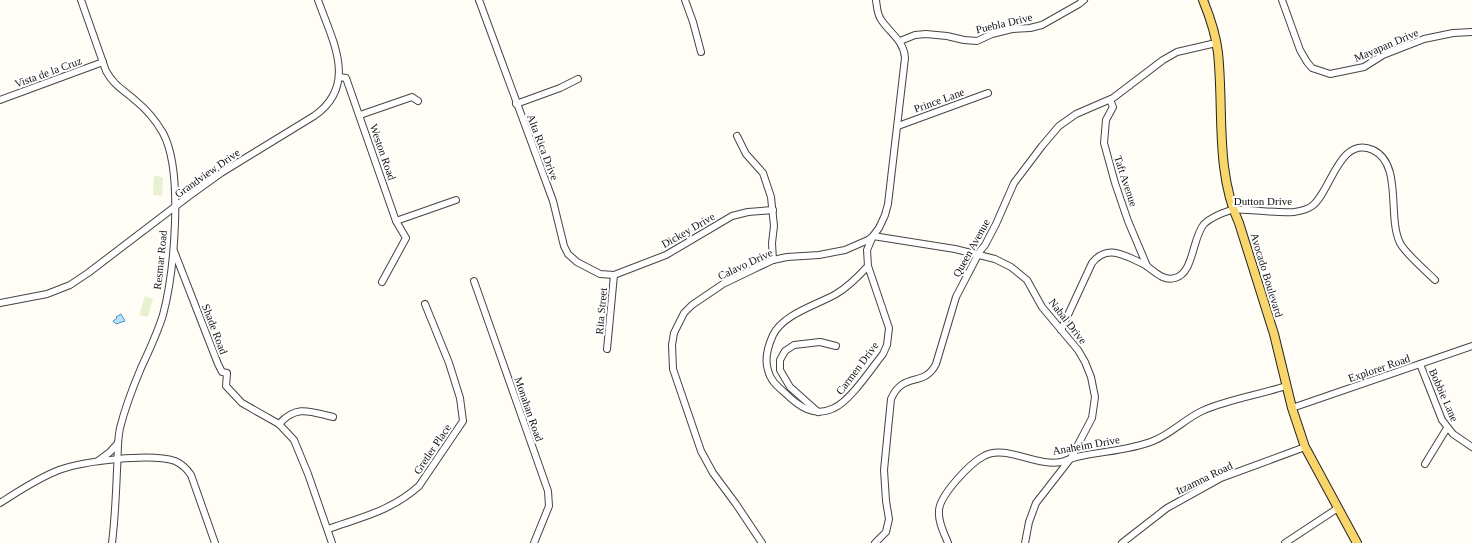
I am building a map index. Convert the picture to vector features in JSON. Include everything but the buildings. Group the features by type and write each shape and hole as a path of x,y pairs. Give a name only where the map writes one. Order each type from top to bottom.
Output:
{"main road":[{"name":"Avocado Boulevard","path":"1203,0 1216,43 1220,80 1224,164 1233,210 1239,223 1274,334 1292,408 1305,447 1357,543"}],"street":[{"name":"Resmar Road","path":"81,0 106,71 112,82 136,100 148,112 163,133 170,149 174,177 175,207 171,275 162,315 150,351 131,395 121,427 118,443 112,543"},
{"name":"Grandview Drive","path":"0,303 48,294 70,285 221,173 319,113 331,99 336,88 339,77 339,64 337,52 318,0"},
{"name":"Alta Rica Drive","path":"479,0 516,104 553,201 562,242 566,250 577,262 588,269 600,274 614,275"},
{"path":"685,0 701,52"},
{"path":"873,236 885,215 888,204 905,58 905,52 900,41 882,22 878,12 876,0"},
{"name":"Puebla Drive","path":"900,41 915,35 926,34 977,41 992,34 1042,25 1084,0"},
{"name":"Mayapan Drive","path":"1282,0 1300,50 1307,62 1312,68 1330,74 1364,67 1383,55 1424,39 1453,33 1472,32"},
{"name":"Queen Avenue","path":"876,543 886,532 889,519 884,470 891,398 895,391 904,383 926,377 932,372 936,364 956,297 996,224 1014,183 1042,146 1059,126 1070,117 1110,100 1132,85 1163,60 1177,52 1216,43"},
{"name":"Vista de la Cruz","path":"0,100 103,62"},
{"name":"Weston Road","path":"339,77 346,78 396,221 406,238 382,282"},
{"path":"516,104 560,88 578,79"},
{"name":"Prince Lane","path":"898,126 988,93"},
{"path":"360,115 412,97 418,100"},
{"name":"Taft Avenue","path":"1110,100 1113,107 1106,120 1104,143 1126,213 1147,266"},
{"path":"737,136 746,154 763,173 771,197 774,226 772,243 773,260"},
{"name":"Dutton Drive","path":"1061,330 1092,264 1098,257 1106,253 1118,253 1147,266 1163,278 1170,279 1180,276 1187,268 1198,234 1202,227 1212,218 1233,210 1287,212 1301,211 1310,207 1317,200 1345,156 1356,149 1369,149 1380,155 1389,168 1395,227 1400,244 1435,280"},
{"path":"396,221 456,200"},
{"name":"Dickey Drive","path":"614,275 666,255 732,216 748,212 773,210"},
{"name":"Nabal Drive","path":"873,236 979,254 1010,266 1027,280 1042,307 1078,350 1085,362 1091,377 1095,397 1092,418 1071,458 1036,503 1029,522 1025,543"},
{"name":"Calavo Drive","path":"762,543 713,473 701,450 673,368 672,345 674,333 684,313 692,305 706,294 723,284 773,260 787,257 818,255 845,250 863,243 873,236"},
{"name":"Carmen Drive","path":"818,412 833,409 846,400 883,354 887,345 889,328 868,266 868,250 873,236"},
{"name":"Shade Road","path":"173,249 218,364 222,372 227,373 226,386 242,403 279,424 294,440 308,474 332,543"},
{"path":"818,412 807,410 796,404 773,381 768,370 767,352 773,334 784,322 796,313 836,294 845,288 860,276 868,266"},
{"name":"Rita Street","path":"608,349 614,275"},
{"name":"Monahan Road","path":"474,282 548,491 549,506 534,543"},
{"name":"Gretler Place","path":"328,529 386,509 413,492 419,486 463,421 460,398 449,363 425,304"},
{"path":"818,412 790,387 780,370 780,360 785,351 794,345 820,342 836,346"},
{"name":"Explorer Road","path":"1292,408 1472,346"},
{"name":"Bobbie Lane","path":"1420,364 1442,420 1447,428 1452,434 1472,447"},
{"name":"Anaheim Drive","path":"948,543 939,518 941,501 948,490 982,456 991,453 1000,453 1035,460 1058,462 1071,458 1144,444 1160,438 1201,412 1286,386"},
{"path":"279,424 286,416 297,411 307,411 333,417"},
{"path":"1425,464 1447,428"},
{"path":"97,461 110,452 118,443"},
{"name":"Itzamna Road","path":"1122,543 1167,508 1221,478 1305,447"},
{"path":"0,503 32,482 60,470 97,461 135,458 175,461 184,466 192,478 215,543"},
{"path":"1285,543 1338,508"}],"green space":[{"path":"154,176 163,177 162,196 153,195"},
{"path":"145,296 153,299 148,317 139,315"}],"water":[{"path":"121,314 125,321 116,324 113,321"}]}
